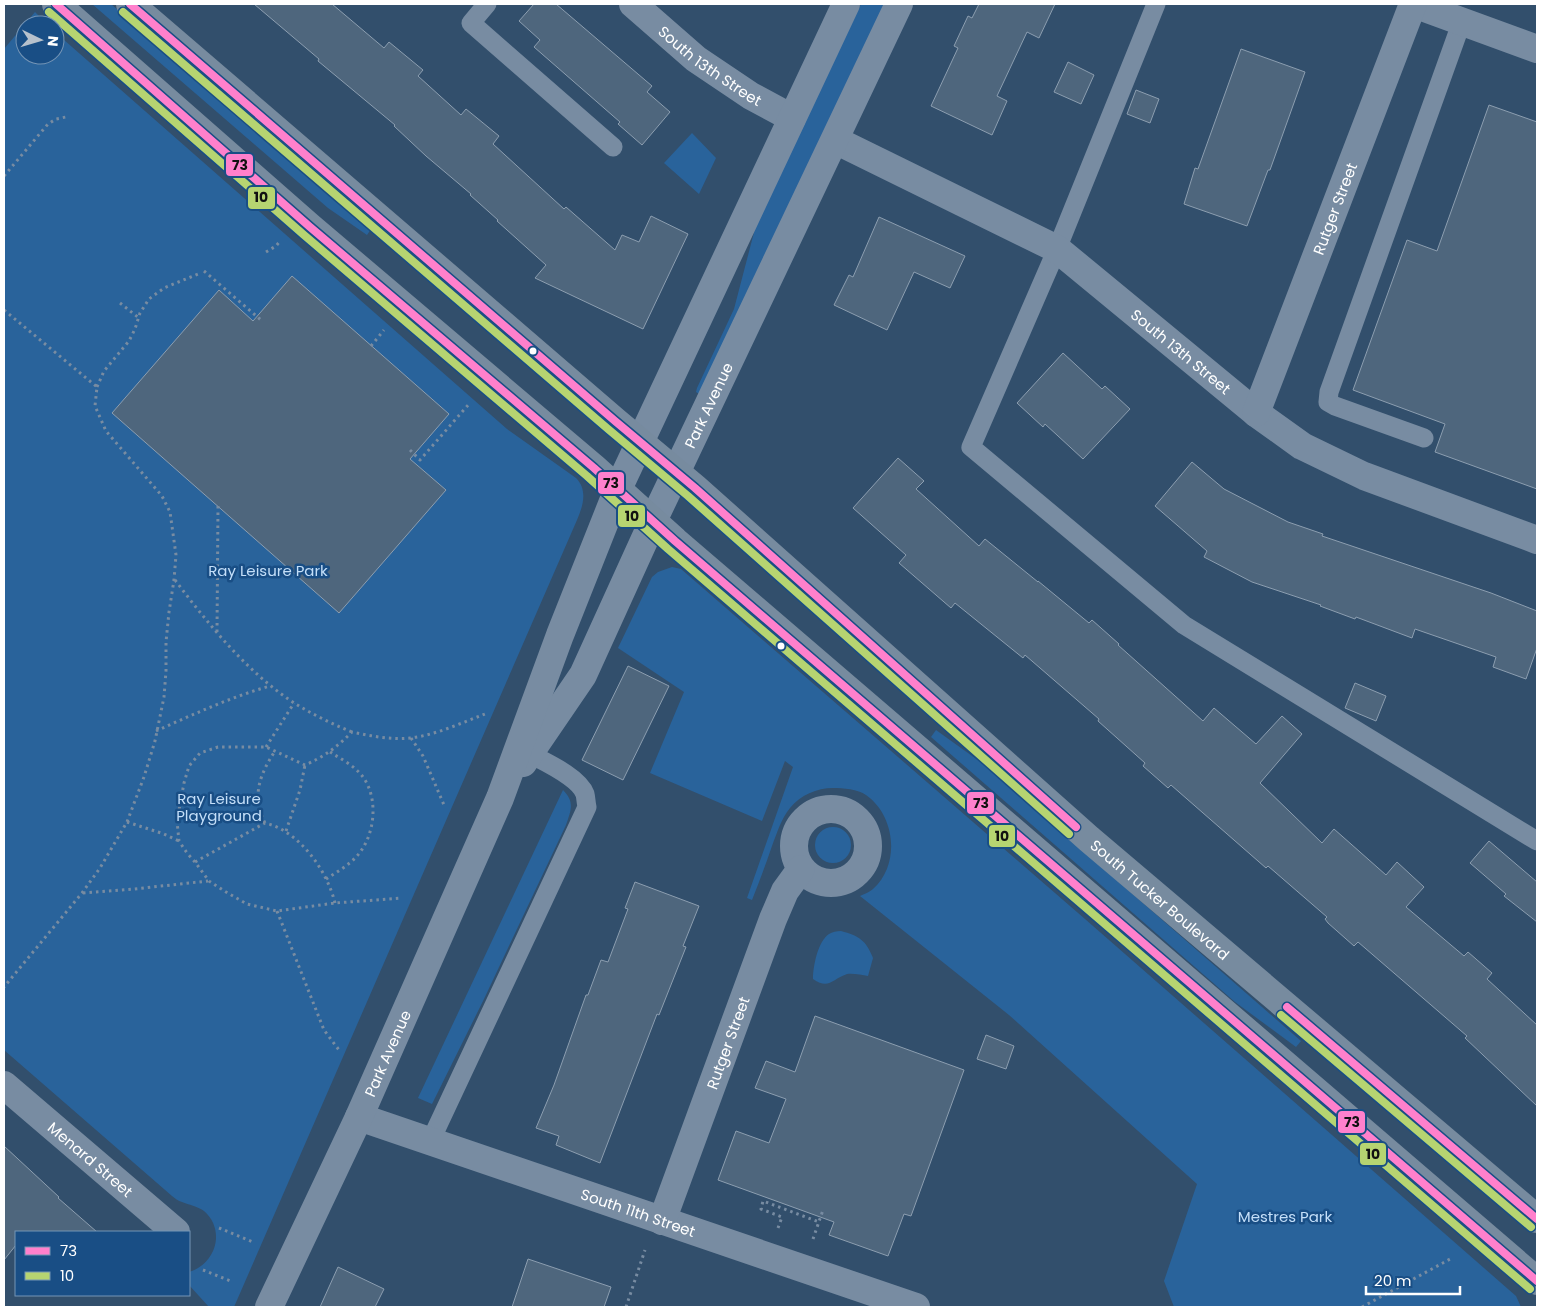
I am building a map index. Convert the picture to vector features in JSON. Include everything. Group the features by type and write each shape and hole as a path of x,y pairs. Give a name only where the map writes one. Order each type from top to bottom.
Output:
{"main road":[{"path":"56,4 310,227 618,489 1537,1281"},
{"name":"South Tucker Boulevard","path":"130,4 676,473 1097,846 1537,1218"}],"street":[{"name":"South 13th Street","path":"633,4 696,59 751,96 792,118"},
{"name":"Park Avenue","path":"269,1307 359,1117 500,798 560,635 618,489 846,4"},
{"name":"Park Avenue","path":"500,798 583,675 653,521 899,4"},
{"path":"1413,4 1537,49"},
{"name":"Rutger Street","path":"1256,413 1413,4"},
{"name":"South 13th Street","path":"835,140 1057,249 1256,413 1302,446 1364,476 1537,540"},
{"name":"Rutger Street","path":"662,1221 773,919 785,891 801,870"},
{"name":"Menard Street","path":"4,1085 175,1231"},
{"name":"South 11th Street","path":"359,1117 916,1307"}],"lane":[{"path":"487,4 471,23 613,147"},
{"path":"1156,4 1057,249 971,447 1184,626 1537,842"},
{"path":"1424,438 1328,402 1329,392 1462,21"},
{"path":"430,1142 587,807 585,793 577,783 565,773 530,754"}],"path":[{"path":"4,176 48,124 66,116"},
{"path":"266,252 276,246 281,240"},
{"path":"204,271 261,320"},
{"path":"4,987 82,893 100,868 127,822 144,777 164,697 166,642 176,555 170,512 162,496 106,431 95,406 97,387 104,371 129,341 149,299 164,288 198,274"},
{"path":"120,303 139,318"},
{"path":"4,310 97,387"},
{"path":"371,346 384,330"},
{"path":"410,450 420,460 469,404"},
{"path":"217,632 218,506"},
{"path":"174,580 193,605 250,668 294,703 352,732 377,737 411,738 485,714"},
{"path":"156,731 219,703 271,685"},
{"path":"266,747 294,703"},
{"path":"352,732 330,752 305,765 266,747 218,747 200,753 189,766 184,783 178,822 179,841 209,881 248,904 277,911 335,903 402,898"},
{"path":"411,738 423,756 444,805"},
{"path":"265,823 260,812 258,789 262,775 275,751"},
{"path":"326,879 357,857 365,845 371,827 373,807 370,790 364,777 330,752"},
{"path":"286,831 300,790 305,765"},
{"path":"127,822 179,841"},
{"path":"195,862 265,823 276,825 294,838 318,865 326,879 335,903"},
{"path":"82,893 134,890 209,881"},
{"path":"277,911 324,1030 339,1050"},
{"path":"778,1228 782,1217 761,1209 763,1201 819,1222"},
{"path":"813,1239 823,1210"},
{"path":"219,1228 253,1242"},
{"path":"626,1307 645,1250"},
{"path":"1362,1307 1452,1258"},
{"path":"203,1270 233,1282"}],"green space":[{"path":"92,4 111,4 371,229 367,235 328,208"},
{"path":"861,4 886,4 699,394 696,392 697,388 734,309 757,221"},
{"name":"Ray Leisure Park","path":"15,36 15,65 65,65 65,41 507,429 576,478 582,488 583,498 577,520 234,1307 209,1307 190,1286 190,1272 206,1262 215,1246 215,1227 204,1211 179,1201 172,1196 4,1050 4,49"},
{"path":"692,133 716,158 699,194 664,163"},
{"name":"Mestres Park","path":"672,567 681,569 1085,919 1516,1296 1521,1307 1174,1307 1164,1281 1197,1184 1009,1015 860,896 872,890 882,879 888,867 891,854 891,840 888,827 876,804 863,793 841,788 821,789 799,799 790,808 782,821 752,900 747,898 793,767 785,761 762,821 650,773 684,692 618,648 652,577 658,572"},
{"path":"936,730 986,766 1301,1041 1296,1047 1235,1002 931,737"},
{"path":"563,790 571,802 566,825 432,1104 418,1098"},
{"path":"833,827 846,832 851,845 846,858 833,863 820,858 815,845 820,832"},
{"path":"841,931 857,937 868,947 873,958 868,976 847,974 827,984 823,984 813,979 819,948 825,937"}],"building":[{"path":"254,4 332,4 384,48 389,42 423,70 418,76 461,115 466,109 499,136 493,144 564,209 566,207 615,250 622,235 639,242 651,216 688,234 643,329 535,278 546,265 497,221 471,194 426,156 395,125 318,61 319,59"},
{"path":"534,4 556,4 652,86 647,92 670,112 642,145 618,124 620,122 534,47 540,40 519,21"},
{"path":"979,4 1055,4 1039,38 1027,32 997,96 1007,101 992,135 931,106 958,48 954,46 968,16 972,18"},
{"path":"1241,49 1305,72 1270,170 1268,170 1247,226 1184,204 1195,168 1198,169"},
{"path":"1068,62 1094,75 1081,104 1054,92"},
{"path":"1136,90 1159,99 1150,123 1127,114"},
{"path":"1489,105 1537,122 1537,489 1435,452 1445,424 1353,390 1407,240 1437,251"},
{"path":"879,217 965,256 950,288 914,272 887,330 834,305 849,275 853,277"},
{"path":"292,276 449,414 410,459 446,490 339,613 112,413 219,290 253,321"},
{"path":"1063,353 1102,389 1105,386 1130,409 1083,459 1045,424 1043,427 1017,403"},
{"path":"898,458 924,481 916,489 979,546 985,539 1089,623 1092,620 1203,721 1214,708 1256,744 1282,716 1302,734 1260,783 1322,843 1334,829 1386,875 1397,862 1424,887 1406,907 1464,956 1468,952 1492,973 1487,979 1537,1025 1537,1106 1465,1038 1467,1036 1358,942 1354,946 1328,923 1325,919 1327,917 1268,866 1266,868 1171,785 1168,788 1143,766 1145,763 1098,721 1099,719 1025,655 1023,658 955,603 951,608 899,563 906,555 853,508"},
{"path":"1192,462 1224,489 1288,522 1323,534 1322,536 1491,593 1537,611 1537,648 1526,679 1493,667 1496,657 1415,629 1412,638 1356,617 1355,619 1321,605 1252,582 1204,557 1207,551 1155,506"},
{"path":"628,666 669,686 623,780 582,760"},
{"path":"1355,683 1386,696 1376,721 1345,708"},
{"path":"1489,841 1537,882 1537,922 1504,896 1506,894 1470,863"},
{"path":"635,882 699,906 683,946 686,947 659,1015 657,1014 600,1163 556,1145 559,1136 536,1128 601,960 608,962 628,909 625,908"},
{"path":"815,1016 964,1070 911,1216 904,1214 888,1256 829,1235 834,1222 718,1180 736,1131 769,1143 786,1099 755,1088 766,1061 795,1072"},
{"path":"986,1035 1014,1046 1006,1069 977,1059"},
{"path":"4,1146 96,1231 15,1231 15,1246 4,1260"},
{"path":"528,1259 611,1287 604,1307 512,1307"},
{"path":"338,1267 384,1289 375,1307 320,1307"}],"transit line":[{"name":"73","path":"56,4 310,227 594,468 675,541 1537,1281"},
{"name":"73","path":"130,4 695,488 1076,827"},
{"name":"10","path":"49,12 304,235 587,476 668,549 1530,1289"},
{"name":"10","path":"123,12 688,496 1069,834"},
{"name":"73","path":"1287,1007 1537,1219"},
{"name":"10","path":"1281,1015 1531,1227"}],"park label":[{"name":"Ray Leisure Playground","path":"219,806"}]}
